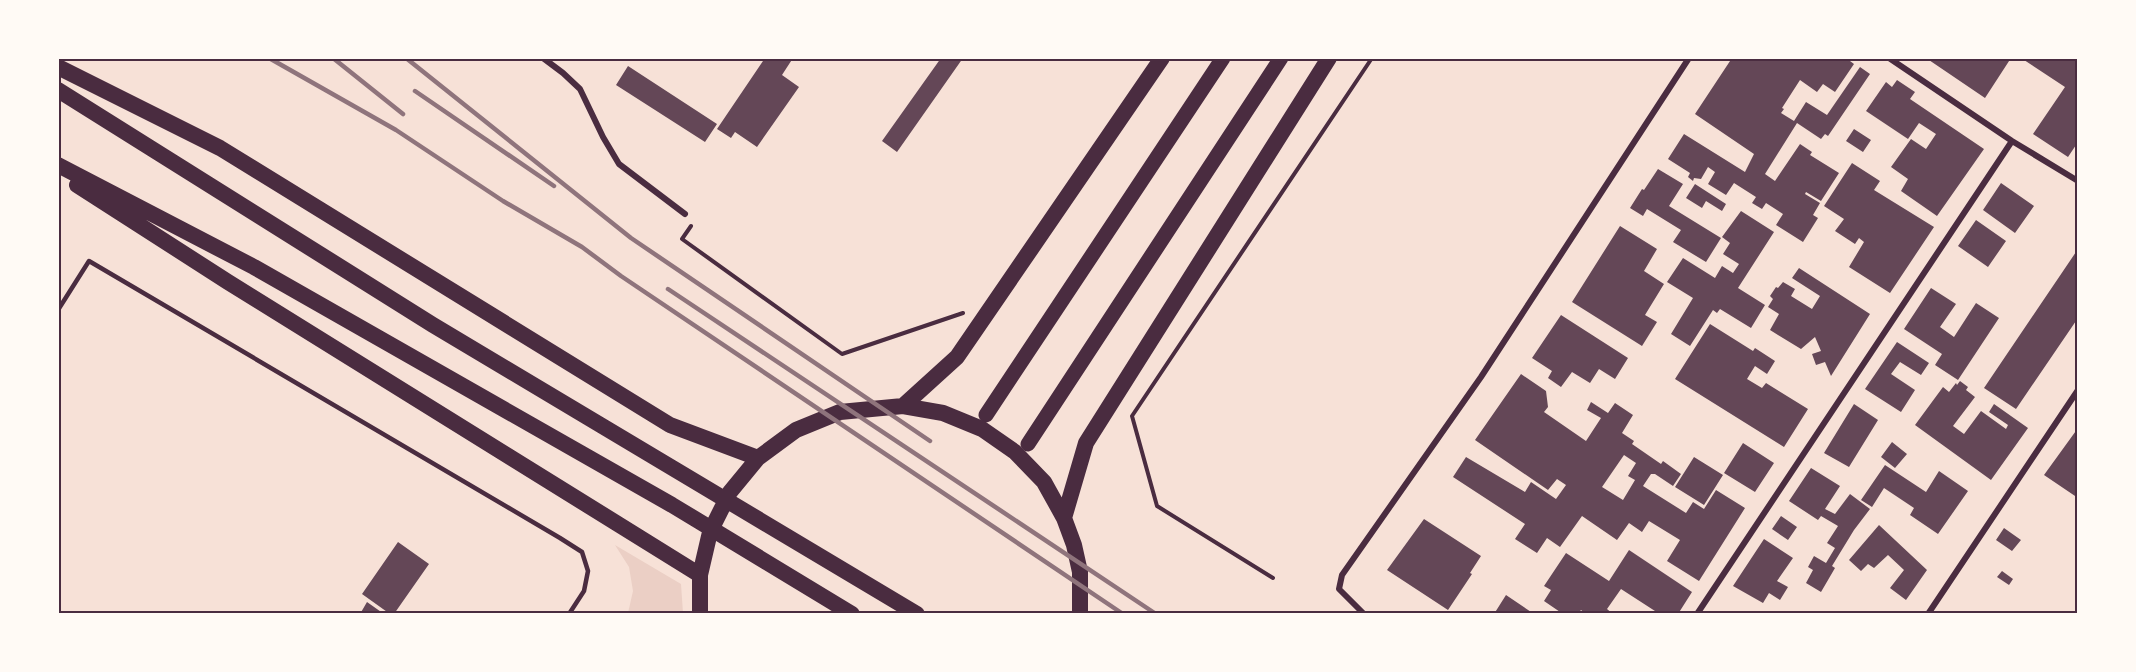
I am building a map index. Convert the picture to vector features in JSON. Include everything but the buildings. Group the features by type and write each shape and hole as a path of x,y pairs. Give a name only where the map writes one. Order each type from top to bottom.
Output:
{"highway":[{"path":"903,406 957,357 1162,58"},
{"path":"1065,518 1086,443 1329,58"},
{"path":"58,67 220,148 670,425 758,458"},
{"path":"58,90 434,325 917,614"},
{"path":"58,165 254,267 672,505 852,614"},
{"path":"58,173 228,282 700,575"},
{"path":"700,614 700,575 710,532 730,492 758,458 796,430 840,412 903,406 943,413 982,429 1016,452 1044,483 1065,518 1074,545 1080,572 1080,614"}],"main road":[{"path":"986,415 1223,58"},
{"path":"1028,444 1281,58"}],"street":[{"path":"543,58 580,89 619,164 685,214"},
{"path":"1364,614 1339,589 1342,575 1481,377 1689,58"},
{"path":"1889,58 2012,141 2078,182"},
{"path":"1697,614 2012,141"},
{"path":"1928,614 2078,390"}],"lane":[{"path":"58,309 89,261 560,538 582,552 588,571 584,591 570,614"}],"path":[{"path":"1273,578 1157,506 1132,416 1372,58"},
{"path":"695,220 682,239 842,354 970,311"}],"shaded area":[{"path":"615,545 681,584 683,613 628,613 633,591 629,567"}],"railway":[{"path":"269,58 396,130 503,201 582,247 621,276 1123,614"},
{"path":"333,58 403,114"},
{"path":"406,58 631,238 930,441"},
{"path":"415,91 554,186"},
{"path":"668,289 1156,614"}]}
